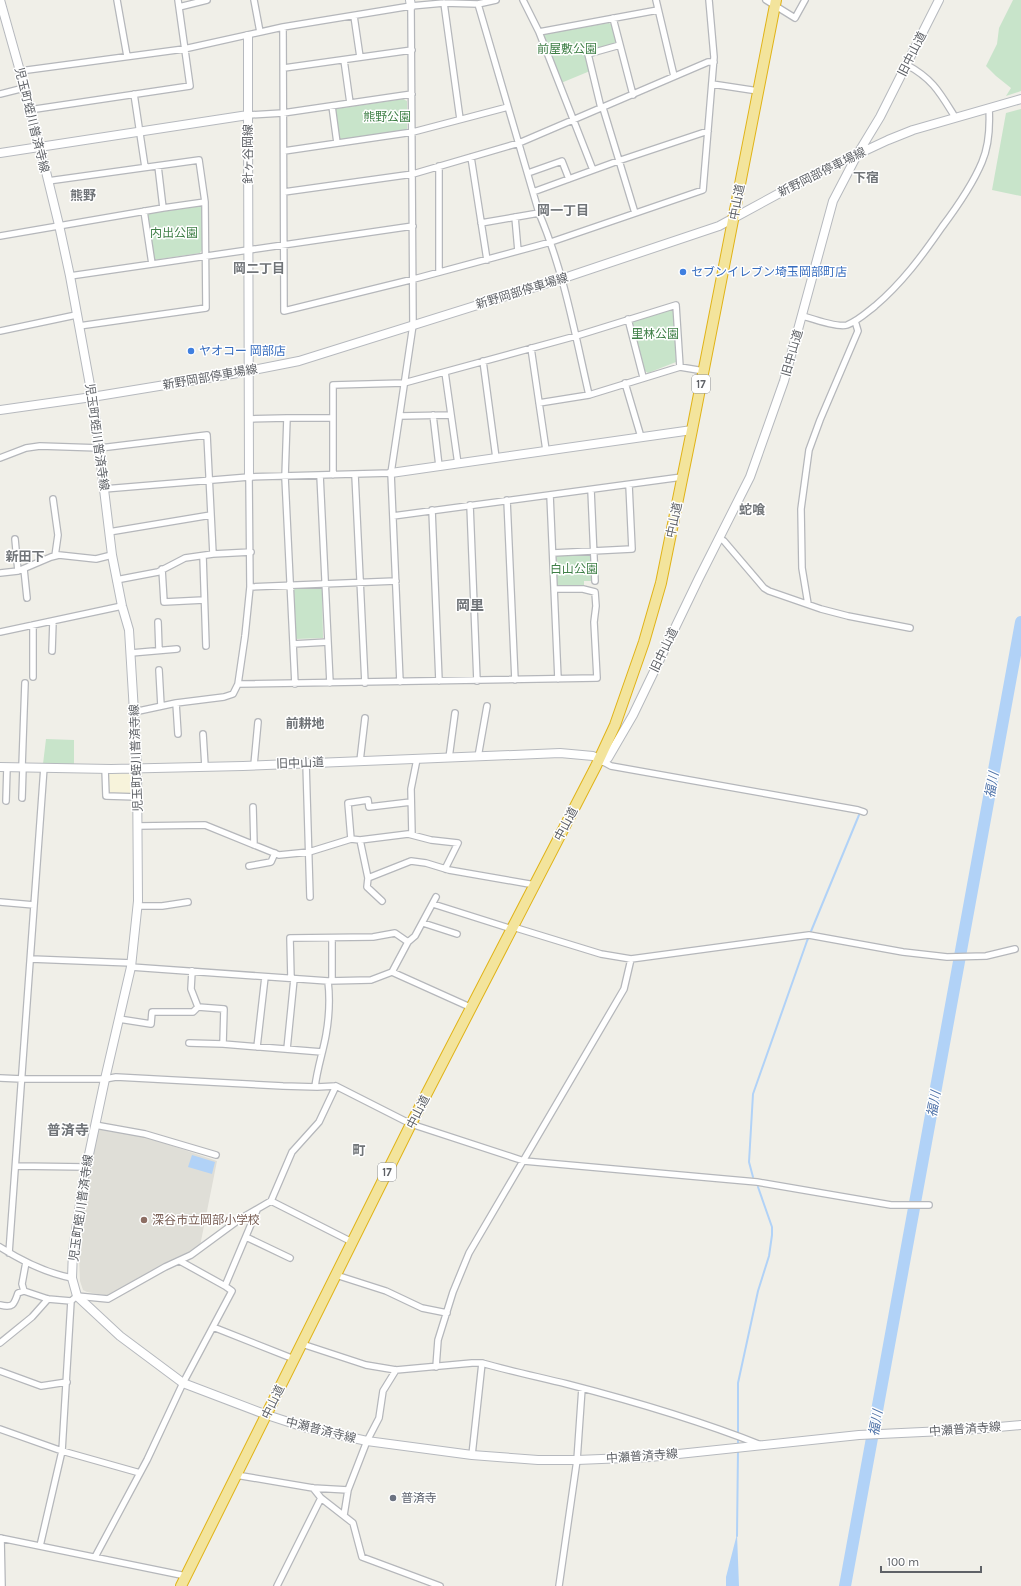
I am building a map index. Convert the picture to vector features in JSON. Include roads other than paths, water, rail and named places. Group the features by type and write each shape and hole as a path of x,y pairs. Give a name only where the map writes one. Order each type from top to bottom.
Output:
{"highway":[{"name":"中山道","path":"181,1586 411,1124 600,760 620,712 644,642 661,582 734,218 758,92 772,2"}],"main road":[{"name":"児玉町蛭川普済寺線","path":"0,0 40,147 70,276 100,448 116,580 129,630 131,653 138,797 137,906 132,965 86,1167 73,1250 72,1278 74,1299"},
{"name":"旧中山道","path":"3,767 105,768 254,765 560,753 593,756 603,761 608,758 633,714 750,477 784,381 803,316 833,201 857,155 880,117 939,0"},
{"path":"248,36 248,115"},
{"name":"新野岡部停車場線","path":"0,410 92,397 300,361 562,278 719,226 801,182 913,130 1021,99"},
{"name":"針ヶ谷岡線","path":"0,153 248,115 249,478"},
{"path":"391,473 692,430"},
{"path":"624,701 638,704"},
{"path":"620,712 630,712 638,704"},
{"path":"74,1299 120,1336 183,1383 267,1415"},
{"name":"中瀬普済寺線","path":"267,1415 330,1434 367,1441 472,1455 538,1460 650,1457 884,1434 965,1430 1021,1425"}],"street":[{"path":"117,0 127,56"},
{"path":"30,110 190,86 178,0"},
{"path":"179,7 207,0"},
{"path":"254,0 260,32"},
{"path":"20,71 184,49 248,36 260,32 354,16 411,3 478,4 496,0"},
{"path":"523,0 539,32 593,170"},
{"path":"656,0 674,76"},
{"path":"283,28 284,311 414,279 552,242 635,212 703,190 714,62 709,0"},
{"path":"772,2 795,18 805,0"},
{"path":"400,682 391,473 413,324 414,279 411,3"},
{"path":"444,3 460,119"},
{"path":"478,4 533,192 540,214 552,242 562,278 589,395"},
{"path":"539,32 658,10"},
{"path":"354,16 360,57"},
{"path":"613,18 633,95"},
{"path":"620,45 588,54 602,108 635,212"},
{"path":"284,68 412,50"},
{"path":"344,60 350,103"},
{"path":"284,192 412,174 519,143 674,76 708,62 714,62"},
{"path":"907,65 920,72 931,82 955,117"},
{"path":"712,84 758,92"},
{"path":"0,94 24,88"},
{"path":"134,94 145,166"},
{"path":"248,115 284,113 412,94"},
{"path":"332,106 337,143"},
{"path":"284,151 413,132 508,106"},
{"path":"803,316 845,326 855,321 900,283 927,251 970,185 982,161 990,125 989,108"},
{"path":"533,192 618,161 708,131"},
{"path":"471,157 487,260"},
{"path":"48,181 145,166 158,166 199,160 205,202 206,308 79,326"},
{"path":"528,173 562,161 569,179"},
{"path":"158,166 163,208"},
{"path":"439,166 439,272"},
{"path":"0,236 205,202"},
{"path":"144,211 152,264"},
{"path":"482,222 540,214"},
{"path":"515,217 518,251"},
{"path":"70,276 413,226"},
{"path":"333,475 333,385 404,383 576,336 676,304 680,367"},
{"path":"0,331 76,315"},
{"path":"628,319 644,377"},
{"path":"808,604 802,568 801,509 809,450 820,420 858,331 855,321"},
{"path":"531,348 546,450"},
{"path":"483,361 496,458"},
{"path":"539,403 589,395 680,367 704,371"},
{"path":"445,372 458,464"},
{"path":"625,383 641,437"},
{"path":"433,415 439,466"},
{"path":"400,416 451,415"},
{"path":"287,418 285,477 295,684"},
{"path":"249,419 333,418"},
{"path":"0,458 26,448 40,446 100,448 207,435 213,554"},
{"path":"104,490 210,480 391,473"},
{"path":"320,475 330,683"},
{"path":"355,475 365,683"},
{"path":"134,712 176,703 224,697 232,694 238,684 250,587 249,478"},
{"path":"393,516 550,494 682,478"},
{"path":"552,553 632,550 630,485"},
{"path":"591,490 595,581"},
{"path":"550,494 558,679"},
{"path":"53,499 58,535 55,556"},
{"path":"507,500 515,680"},
{"path":"470,505 477,681"},
{"path":"432,510 439,681"},
{"path":"109,532 211,516"},
{"path":"719,538 724,541 764,588 769,591 848,616 910,628"},
{"path":"15,539 27,598"},
{"path":"116,580 158,572 185,558 213,554 250,552"},
{"path":"0,573 21,570 55,556 96,559 112,555"},
{"path":"203,556 206,646"},
{"path":"162,569 164,602 204,600"},
{"path":"250,587 396,581"},
{"path":"238,684 597,678 594,622 596,606 595,592 583,589 554,589"},
{"path":"0,636 0,632 122,606"},
{"path":"52,651 53,621"},
{"path":"158,622 159,650"},
{"path":"33,625 33,677"},
{"path":"293,644 328,642"},
{"path":"131,653 177,649"},
{"path":"159,670 161,706"},
{"path":"22,798 25,683"},
{"path":"176,703 178,734"},
{"path":"478,757 487,706"},
{"path":"448,758 455,713"},
{"path":"360,761 365,718"},
{"path":"254,765 258,722"},
{"path":"203,734 205,766"},
{"path":"412,835 411,789 417,759"},
{"path":"600,760 611,766 864,812"},
{"path":"306,763 310,897"},
{"path":"3,767 6,801"},
{"path":"9,1253 44,767"},
{"path":"105,768 106,796 138,797"},
{"path":"351,839 348,802 368,800 369,807 411,802"},
{"path":"254,807 254,845"},
{"path":"138,826 205,825 279,855 309,852 351,839 360,840 408,834 431,840 458,843 445,869"},
{"path":"360,840 368,878 368,887 382,900"},
{"path":"248,866 271,862 275,853"},
{"path":"368,878 411,861 426,863 445,869 535,885"},
{"path":"31,959 132,965 265,977 330,981 371,980 392,972 408,942 415,936 423,923 436,897"},
{"path":"0,902 34,905"},
{"path":"137,906 162,906 188,902"},
{"path":"433,904 601,954 631,959 810,935 904,952 947,957 986,956 1015,949"},
{"path":"423,923 457,934"},
{"path":"287,1049 292,978 290,938 373,937 395,933 408,942"},
{"path":"315,1087 316,1073 326,1033 330,993 332,938"},
{"path":"436,1367 438,1340 469,1253 624,989 631,959"},
{"path":"192,971 191,989 198,1007"},
{"path":"392,972 472,1008"},
{"path":"257,1047 265,977"},
{"path":"119,1019 151,1024 152,1012 192,1012 198,1007 224,1009 223,1044"},
{"path":"189,1043 223,1044 322,1052"},
{"path":"0,1078 105,1079 116,1077 315,1087 336,1086 411,1124 524,1161 757,1182 891,1205 928,1205"},
{"path":"0,1305 12,1305 15,1303 18,1293 24,1291 48,1299 108,1299 165,1267 191,1255 240,1219 272,1201 292,1152 319,1122 336,1086"},
{"path":"95,1124 145,1134 216,1155"},
{"path":"16,1166 86,1167"},
{"path":"272,1201 352,1242"},
{"path":"225,1286 257,1210"},
{"path":"246,1237 290,1258"},
{"path":"0,1247 26,1262 55,1275 72,1278"},
{"path":"95,1557 140,1473 183,1383 232,1291 180,1261"},
{"path":"24,1291 22,1284 26,1262"},
{"path":"336,1275 386,1291 422,1308 447,1313"},
{"path":"0,1344 32,1317 48,1299"},
{"path":"40,1546 62,1451 74,1299"},
{"path":"213,1326 294,1359"},
{"path":"302,1344 366,1365 396,1370 482,1363 654,1408 728,1432 762,1445"},
{"path":"472,1455 482,1363"},
{"path":"344,1515 348,1490 367,1441 379,1418 383,1391 396,1370"},
{"path":"0,1371 41,1386 67,1382"},
{"path":"559,1586 576,1460 582,1388"},
{"path":"0,1429 62,1451 140,1473"},
{"path":"236,1475 313,1488 348,1490"},
{"path":"313,1488 321,1498 353,1523 362,1556 440,1586"},
{"path":"277,1586 321,1498"},
{"path":"2,1586 1,1538 186,1576"}],"water":[{"path":"192,1155 215,1162 212,1174 188,1167"},
{"path":"737,1534 739,1586 726,1586 726,1577"}],"waterway":[{"name":"福川","path":"845,1586 1021,622"},
{"path":"753,1177 749,1162 753,1094 807,941 859,815"},
{"path":"738,1446 738,1383 758,1291 769,1256 772,1235 772,1227 758,1187"},
{"path":"737,1536 738,1450"}],"place":[{"name":"セブンイレブン埼玉岡部町店","path":"683,272"},
{"name":"ヤオコー 岡部店","path":"191,351"},
{"name":"深谷市立岡部小学校","path":"144,1220"},
{"name":"普済寺","path":"393,1498"}],"district":[{"name":"下宿","path":"866,177"},
{"name":"熊野","path":"83,195"},
{"name":"岡一丁目","path":"563,210"},
{"name":"岡二丁目","path":"259,268"},
{"name":"蛇喰","path":"752,509"},
{"name":"新田下","path":"25,556"},
{"name":"岡里","path":"470,605"},
{"name":"前耕地","path":"305,723"},
{"name":"普済寺","path":"68,1130"},
{"name":"町","path":"359,1150"}],"park label":[{"name":"前屋敷公園","path":"567,49"},
{"name":"熊野公園","path":"387,117"},
{"name":"内出公園","path":"174,233"},
{"name":"里林公園","path":"655,334"},
{"name":"白山公園","path":"574,569"}]}
